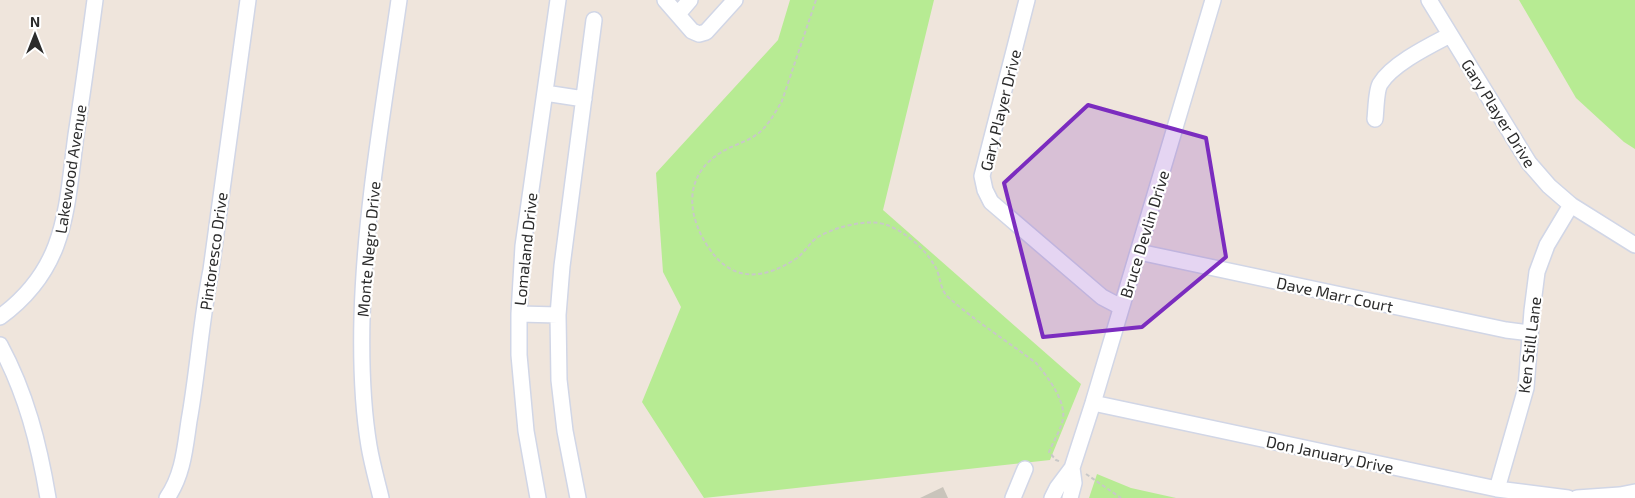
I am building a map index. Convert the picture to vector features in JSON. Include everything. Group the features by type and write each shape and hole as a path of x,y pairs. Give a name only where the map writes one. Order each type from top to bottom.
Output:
{"street":[{"name":"Lakewood Avenue","path":"0,317 13,308 31,290 50,261 58,241 70,192 95,0"},
{"name":"Pintoresco Drive","path":"168,498 179,476 194,391 205,299 211,270 248,0"},
{"name":"Monte Negro Drive","path":"381,498 369,446 365,410 362,345 363,288 369,210 399,0"},
{"name":"Lomaland Drive","path":"538,498 525,421 519,355 519,314 524,246 558,0"},
{"path":"665,0 692,31 699,34 706,32 735,0"},
{"path":"678,14 690,0"},
{"name":"Gary Player Drive","path":"1027,0 982,176 985,190 991,202 1102,297 1121,307"},
{"name":"Bruce Devlin Drive","path":"1052,498 1072,468 1094,403 1213,0"},
{"name":"Gary Player Drive","path":"1429,0 1528,164 1548,186 1570,205 1635,245"},
{"path":"578,498 565,431 559,380 558,315 562,266 594,20"},
{"path":"1375,119 1380,85 1397,67 1425,48 1450,35"},
{"path":"545,94 584,99"},
{"name":"Ken Still Lane","path":"1497,489 1526,388 1530,333 1538,272 1547,245 1570,205"},
{"name":"Dave Marr Court","path":"1139,252 1506,330 1530,333"},
{"path":"519,314 558,315"},
{"path":"0,345 25,400 34,430 48,498"},
{"name":"Don January Drive","path":"1094,403 1497,489 1568,498"},
{"name":"Bruce Devlin Drive","path":"1070,498 1074,483 1072,468"},
{"path":"1013,498 1025,469"},
{"path":"1577,498 1635,492"}],"path":[{"path":"816,0 782,101 774,114 761,131 736,146 723,151 709,161 696,180 691,198 693,217 710,249 722,265 735,272 747,274 764,273 782,267 798,257 817,238 856,223 885,224 907,235 927,254 936,269 946,296 1036,363 1048,377 1060,400 1064,413 1062,423 1049,452 1056,460 1086,474 1121,498"}],"highlighted area":[{"path":"1088,105 1206,138 1226,257 1142,327 1043,337 1004,183"}],"green space":[{"path":"790,0 934,0 883,210 1081,384 1050,460 704,498 642,402 681,307 663,272 656,173 778,40"},
{"path":"1519,0 1635,0 1635,149 1624,142 1576,98"},
{"path":"1097,474 1131,488 1176,498 1089,498"}],"building":[{"path":"943,487 948,498 920,498"}]}
